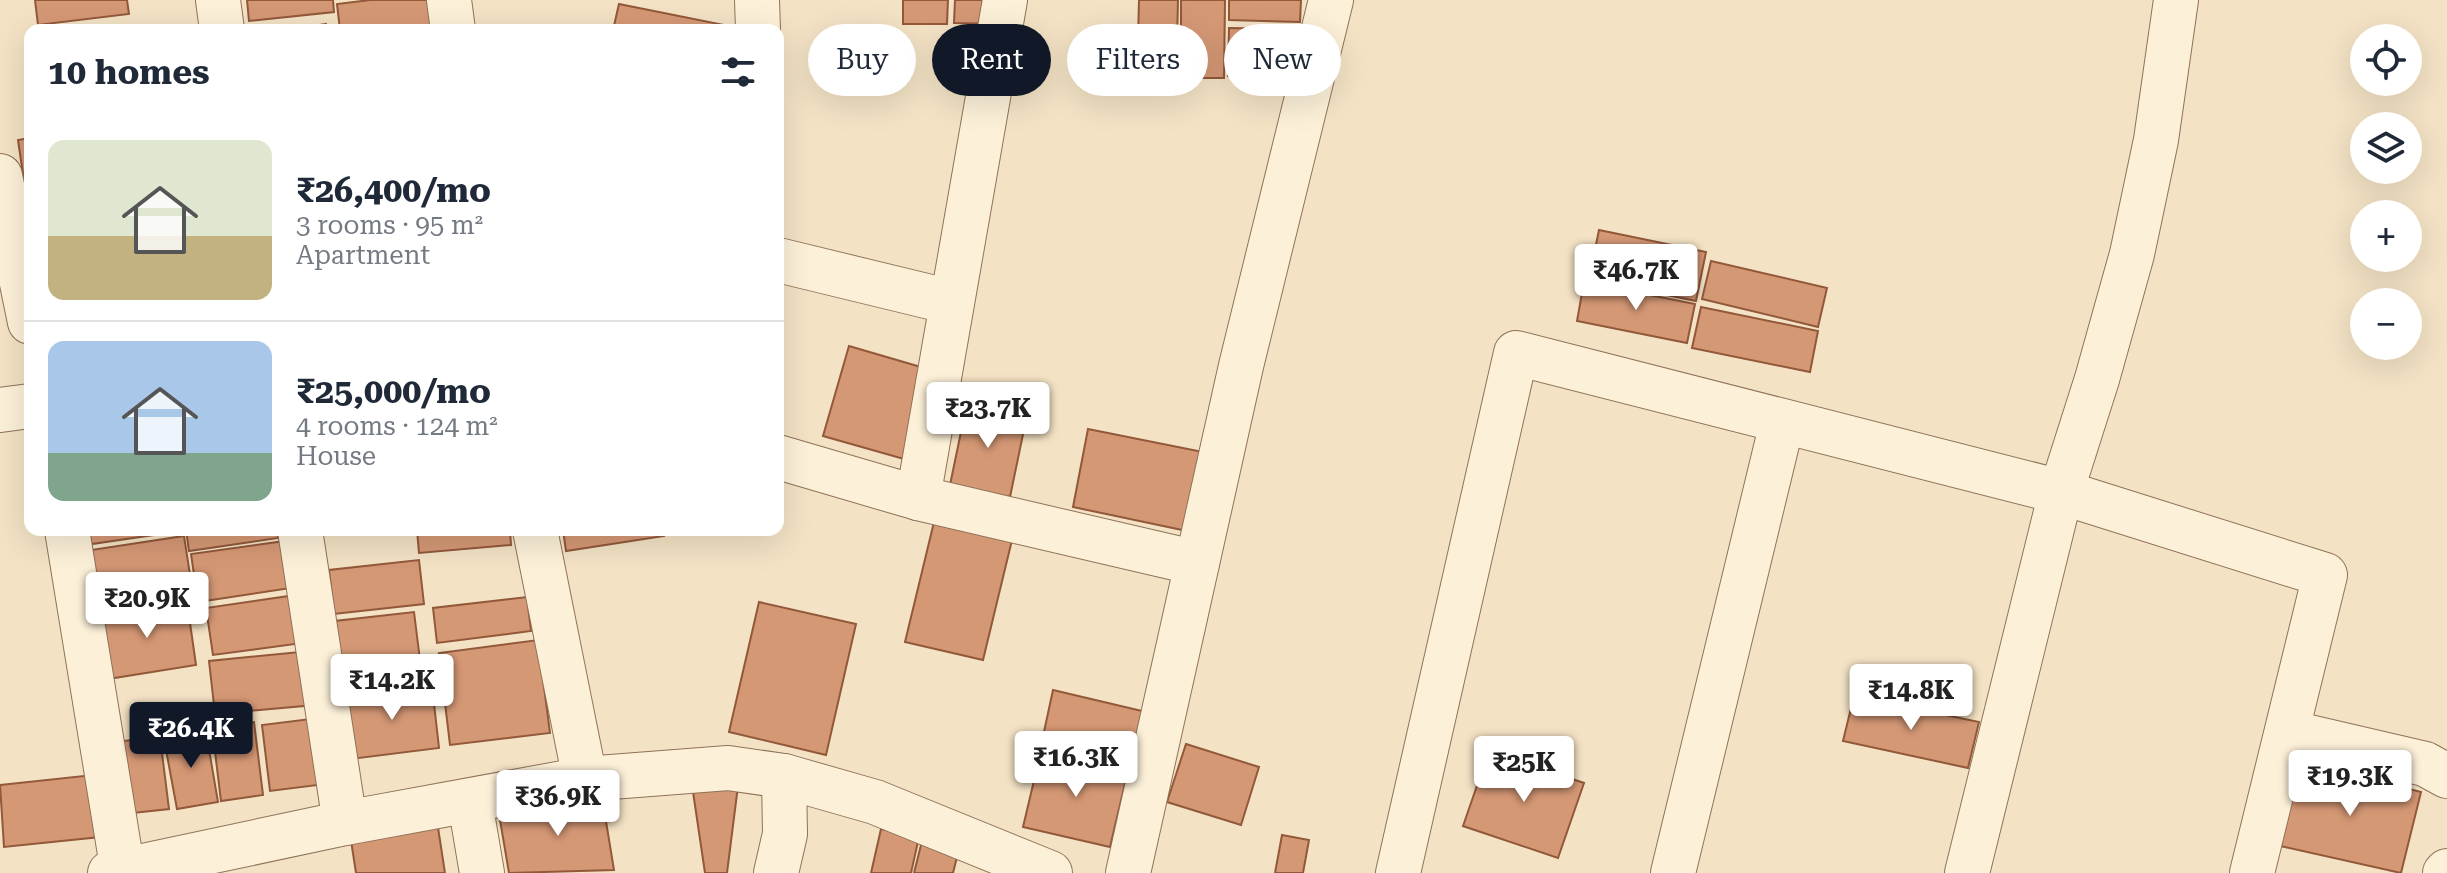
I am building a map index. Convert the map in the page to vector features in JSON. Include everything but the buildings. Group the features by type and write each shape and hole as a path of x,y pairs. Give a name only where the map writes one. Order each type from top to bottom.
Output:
{"street":[{"path":"218,0 221,24"},
{"path":"449,0 452,24"},
{"path":"757,0 758,24"},
{"path":"918,498 1005,0"},
{"path":"1128,873 1197,563 1331,0"},
{"path":"1967,873 2061,492 2132,254 2156,140 2176,0"},
{"path":"0,176 24,293"},
{"path":"784,261 951,302"},
{"path":"1398,873 1516,353 2061,492 2325,575 2252,873"},
{"path":"0,410 24,407"},
{"path":"1673,873 1782,423"},
{"path":"784,459 918,498 1197,563"},
{"path":"68,536 116,872 252,859 345,823 585,779 728,768 784,776 875,802 1050,873"},
{"path":"301,536 345,823"},
{"path":"536,536 585,779"},
{"path":"2287,732 2425,764 2447,776"},
{"path":"776,873 785,834 784,776"},
{"path":"470,802 482,873"}]}
